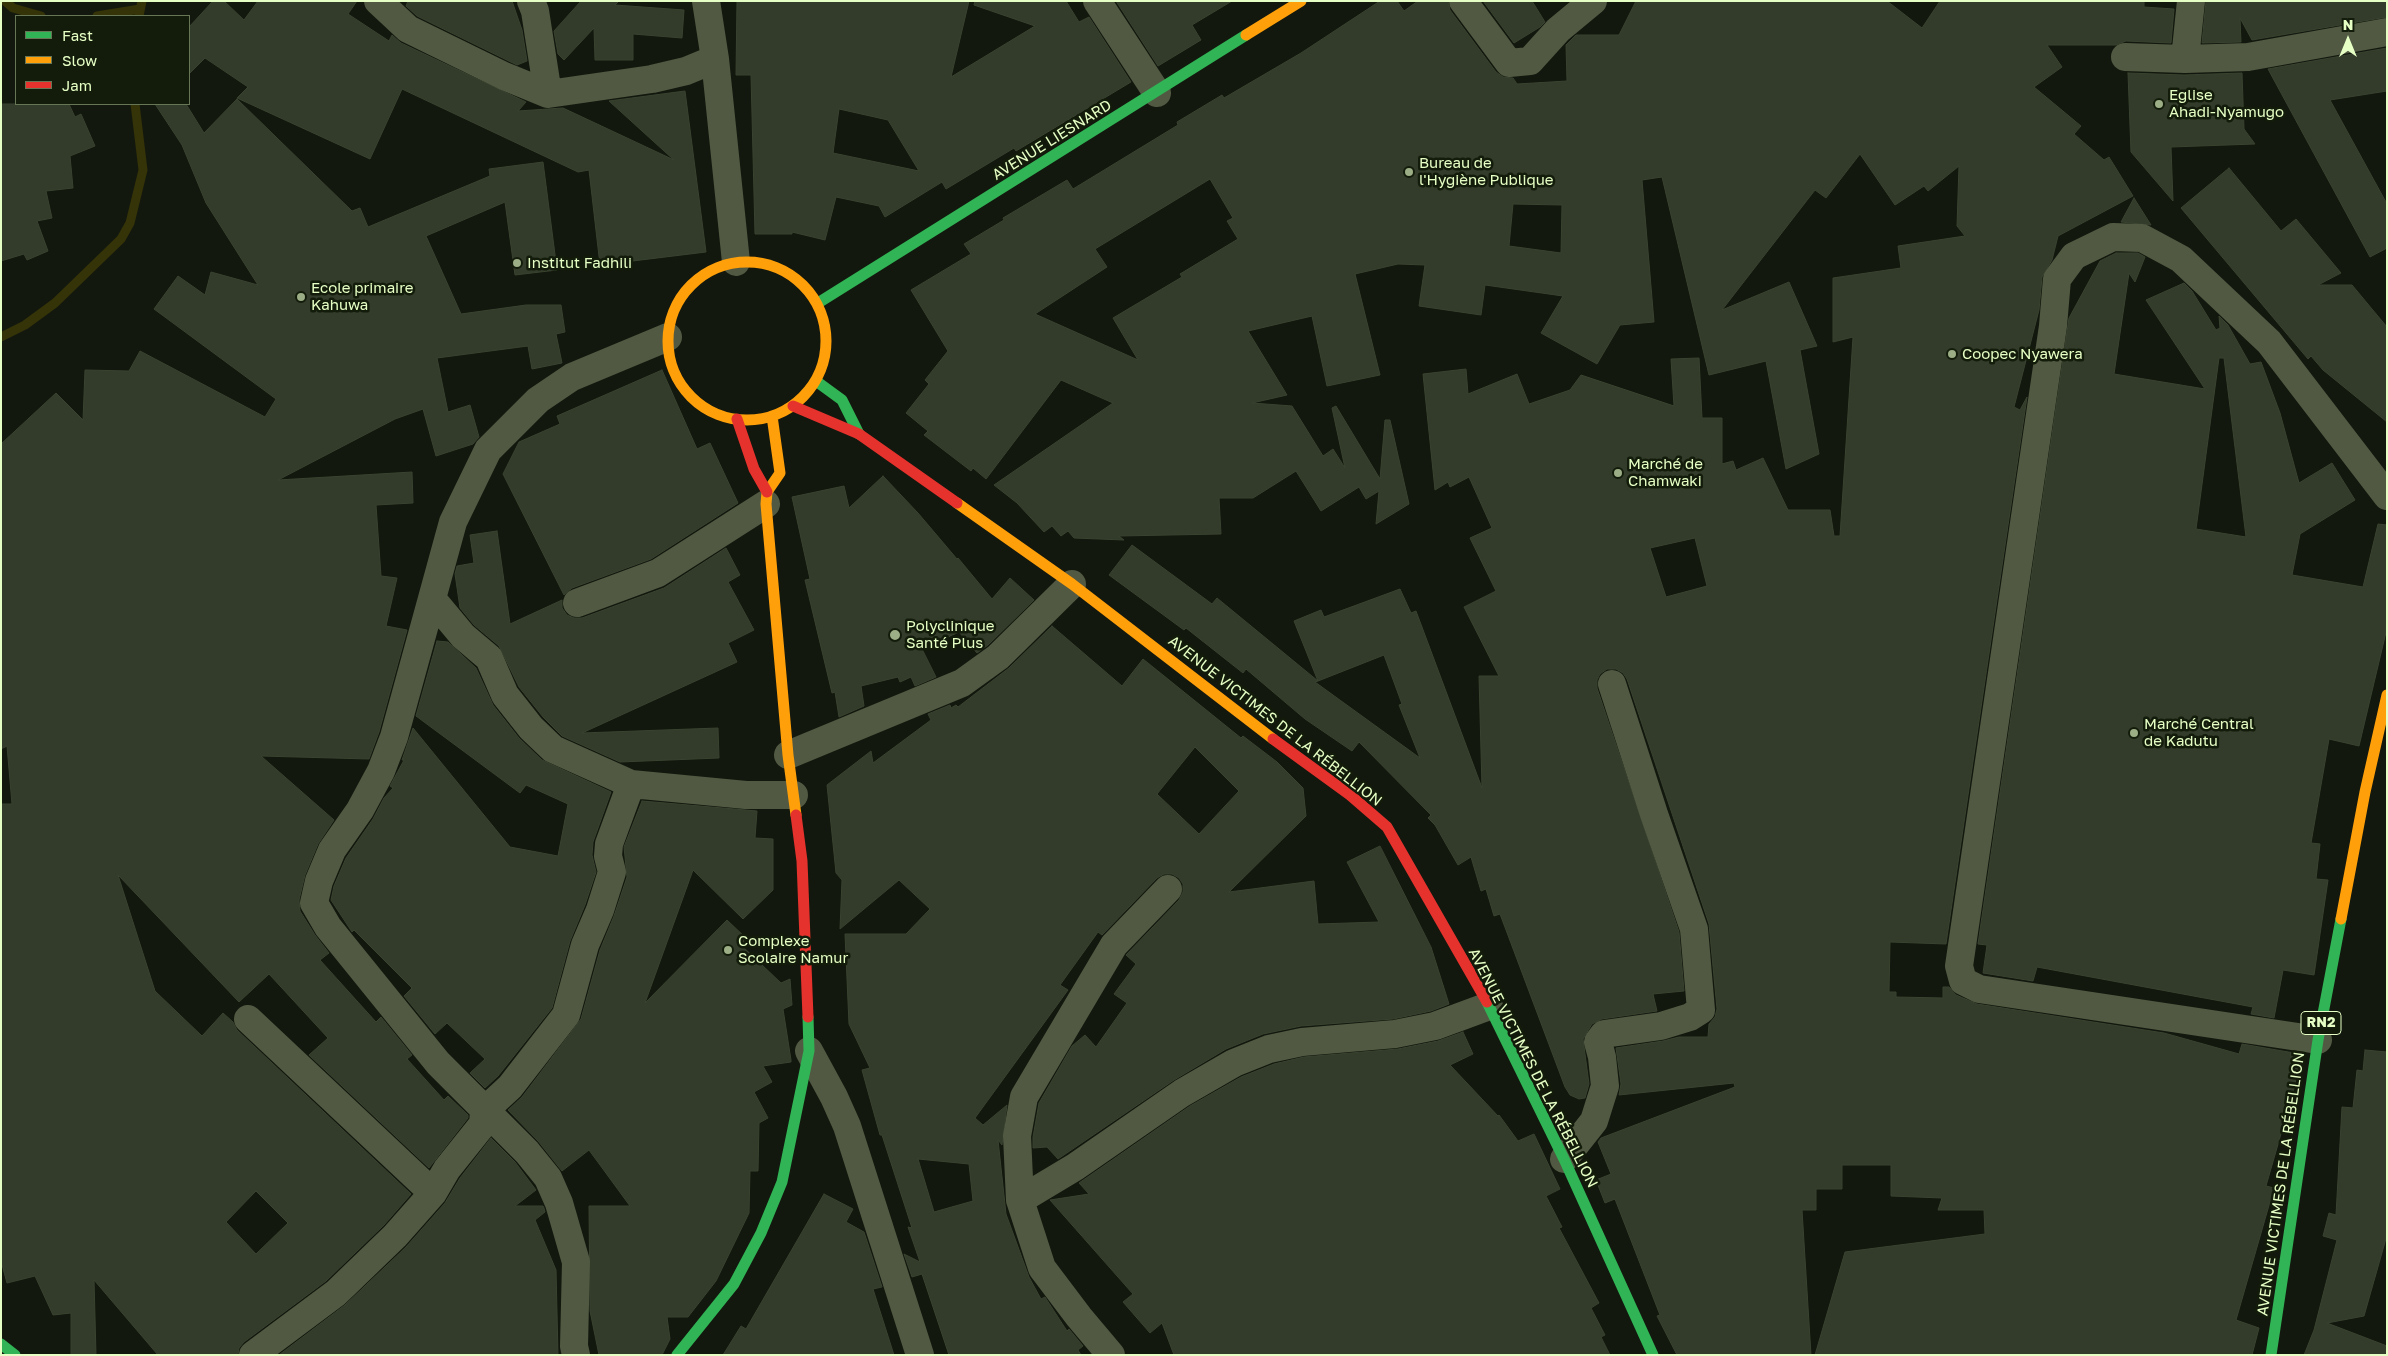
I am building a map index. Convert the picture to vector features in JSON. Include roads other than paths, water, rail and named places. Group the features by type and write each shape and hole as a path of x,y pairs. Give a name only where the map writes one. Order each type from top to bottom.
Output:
{"main road":[{"name":"AVENUE LIESNARD","path":"818,304 1301,1"},
{"path":"736,262 769,264 797,279 818,304 826,329 826,356 816,381 793,406 772,416 754,420 737,419 709,410 686,391 672,366 668,337 674,310 688,287 710,270 736,262"},
{"path":"816,381 842,400 859,434"},
{"name":"AVENUE VICTIMES DE LA RÉBELLION","path":"793,406 859,434 1072,584 1306,764 1350,794 1387,827 1488,1006 1564,1159 1653,1355"},
{"path":"766,498 780,473 772,416"},
{"path":"677,1355 734,1284 761,1233 782,1182 809,1052 802,861 788,755 766,498 737,419"},
{"name":"AVENUE VICTIMES DE LA RÉBELLION","path":"2271,1355 2318,1040 2365,792 2387,695"},
{"path":"1,1344 15,1355"}],"street":[{"path":"378,1 408,28 504,76 548,94 652,79 686,71 715,59"},
{"path":"531,1 535,10 548,94"},
{"path":"706,1 715,59 736,262"},
{"path":"1097,1 1157,92"},
{"path":"1463,1 1509,63 1530,61 1558,30 1593,1"},
{"path":"2184,59 2191,1"},
{"path":"2125,57 2184,59 2248,56 2387,32"},
{"path":"2318,1040 1979,989 1963,981 1958,966 2053,326 2057,279 2074,256 2113,237 2142,238 2181,259 2269,342 2387,496"},
{"path":"576,1355 574,1346 576,1262 559,1203 548,1178 527,1152 438,1063 328,927 314,903 319,881 332,850 360,810 381,771 394,737 453,522 488,450 538,400 572,377 668,337"},
{"path":"577,603 658,573 766,498"},
{"path":"788,755 962,683 998,657 1072,584"},
{"path":"433,600 463,636 489,658 505,695 531,728 553,750 631,784 746,795 794,795"},
{"path":"1564,1159 1594,1121 1600,1104 1605,1086 1602,1057 1598,1042 1604,1034 1661,1026 1690,1017 1701,1010 1694,929 1612,684"},
{"path":"253,1355 336,1293 395,1236 432,1193 447,1170 483,1124 484,1111 510,1088 566,1015 585,945 600,910 612,872 608,856 609,844 631,784"},
{"path":"1111,1355 1078,1317 1042,1268 1020,1200 1018,1136 1024,1097 1114,945 1168,889"},
{"path":"1020,1200 1075,1167 1182,1093 1234,1063 1269,1049 1302,1042 1395,1034 1435,1026 1488,1006"},
{"path":"248,1019 432,1193"},
{"path":"809,1052 834,1097 847,1126 920,1355"}],"waterway":[{"path":"5,1 13,8 38,15"},
{"path":"139,15 142,1"},
{"path":"103,15 140,9"},
{"path":"1,337 25,325 55,303 121,239 130,223 143,170 135,105"}],"place":[{"name":"Eglise Ahadi-Nyamugo","path":"2159,104"},
{"name":"Bureau de l'Hygiène Publique","path":"1409,172"},
{"name":"Institut Fadhili","path":"517,263"},
{"name":"Ecole primaire Kahuwa","path":"301,297"},
{"name":"Coopec Nyawera","path":"1952,354"},
{"name":"Marché de Chamwaki","path":"1618,473"},
{"name":"Polyclinique Santé Plus","path":"895,635"},
{"name":"Marché Central de Kadutu","path":"2134,733"},
{"name":"Complexe Scolaire Namur","path":"728,950"}]}
